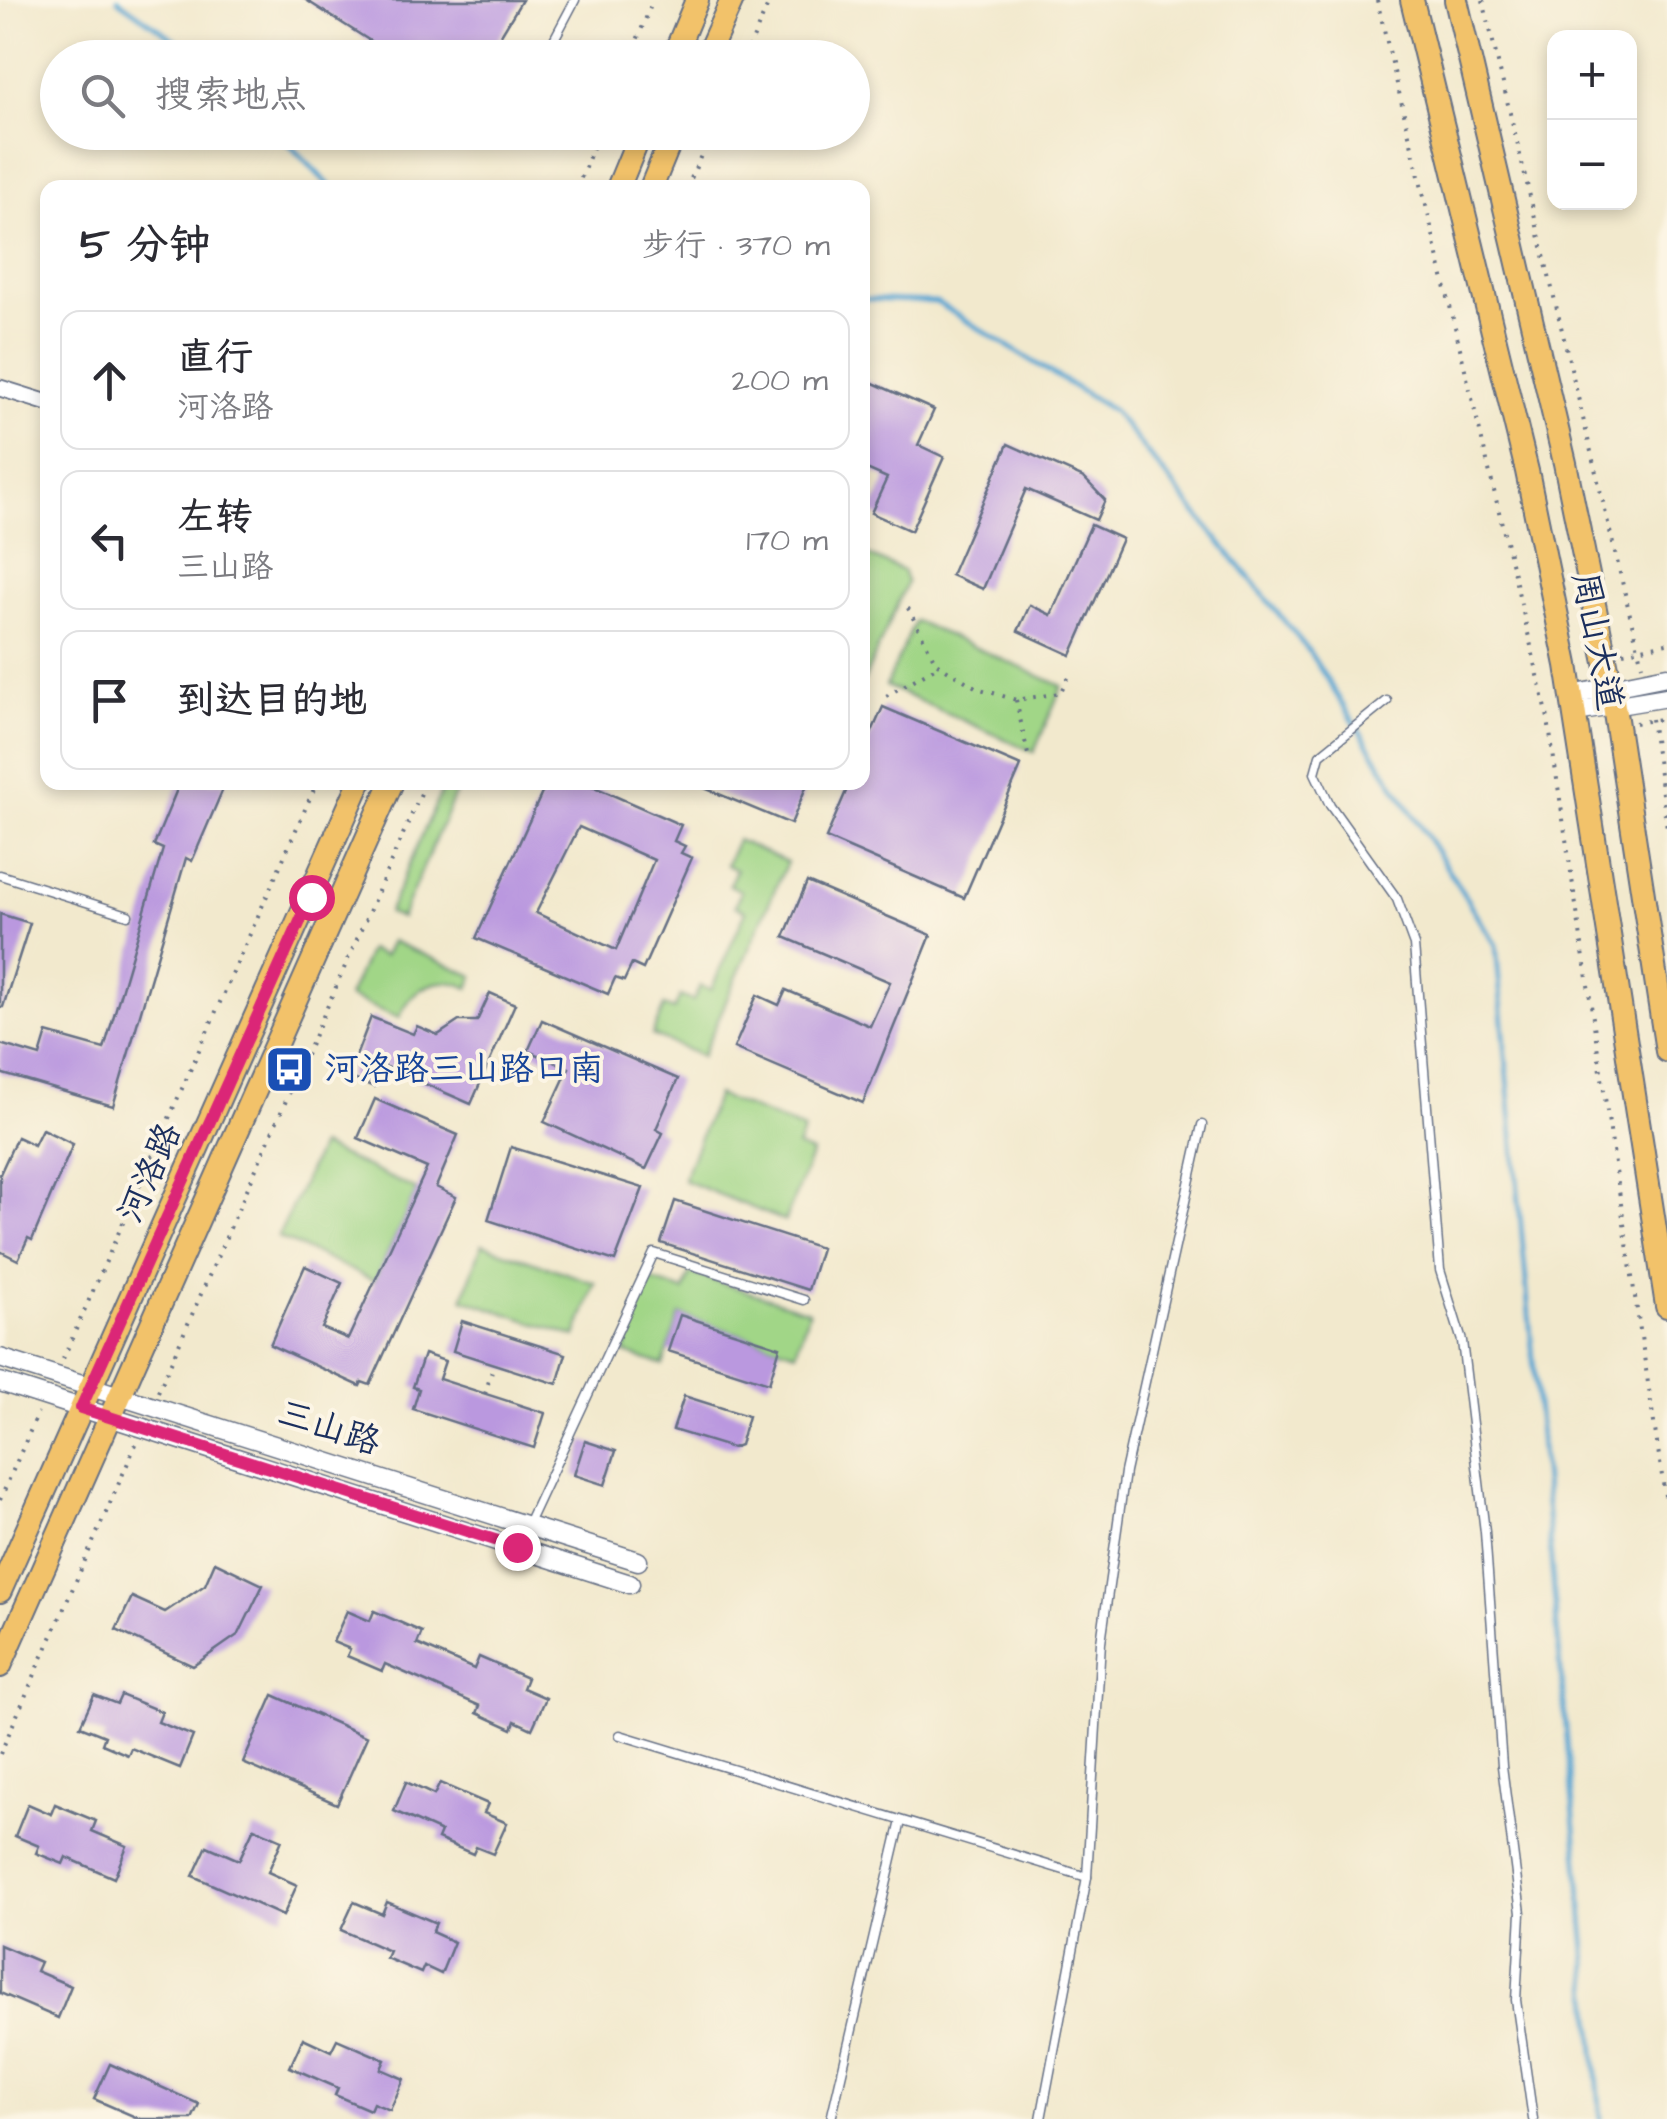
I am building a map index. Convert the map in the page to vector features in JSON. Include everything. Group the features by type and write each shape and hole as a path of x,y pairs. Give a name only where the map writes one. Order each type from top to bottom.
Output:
{"main road":[{"path":"680,40 697,0"},
{"path":"714,40 732,0"},
{"name":"周山大道","path":"1412,0 1527,471 1574,704 1667,1306"},
{"name":"周山大道","path":"1456,0 1564,463 1613,697 1667,1051"},
{"path":"621,180 634,150"},
{"path":"654,180 667,150"},
{"name":"河洛路","path":"0,1590 356,790"},
{"name":"河洛路","path":"0,1666 388,790"}],"street":[{"path":"0,388 40,400"},
{"path":"1613,697 1667,676"},
{"path":"1574,704 1613,697 1658,699"},
{"name":"三山路","path":"0,1358 638,1561"},
{"name":"三山路","path":"0,1382 630,1584"}],"lane":[{"path":"553,40 576,0"},
{"path":"1387,701 1320,755 1315,773 1330,804 1397,899 1414,945 1440,1270 1462,1340 1485,1532 1502,1766 1521,1913 1516,2000 1533,2119"},
{"path":"0,875 128,915"},
{"path":"1041,2119 1087,1877 1102,1642 1125,1472 1202,1126"},
{"path":"517,1547 654,1253 804,1300"},
{"path":"620,1735 1087,1877"},
{"path":"830,2119 901,1821"}],"path":[{"path":"637,40 653,0"},
{"path":"752,40 770,0"},
{"path":"1377,0 1547,713 1667,1509"},
{"path":"1484,0 1646,681"},
{"path":"580,180 593,150"},
{"path":"691,180 704,150"},
{"path":"908,608 940,666 977,688 1016,700 1060,693 1069,676"},
{"path":"886,696 940,666"},
{"path":"1658,699 1667,828"},
{"path":"1016,700 1030,759"},
{"path":"56,1376 313,790"},
{"path":"152,1406 422,790"},
{"path":"485,1394 494,1364"},
{"path":"0,1500 45,1397"},
{"path":"0,1754 142,1428"}],"green space":[{"path":"870,556 903,571 907,582 870,666"},
{"path":"915,621 1062,686 1034,752 886,686"},
{"path":"442,790 457,790 401,918 388,913"},
{"path":"737,840 787,862 702,1056 652,1035 664,1006 674,1010 680,996 693,1001 700,986 711,990 746,911 735,906 741,891 729,885 736,870 726,865"},
{"path":"391,941 474,976 469,988 446,982 427,986 404,1007 399,1018 348,997 369,950 384,956"},
{"path":"717,1095 804,1130 797,1147 812,1153 785,1221 683,1180"},
{"path":"320,1146 417,1190 375,1281 278,1237"},
{"path":"482,1244 595,1283 576,1337 463,1299"},
{"path":"690,1273 809,1311 796,1352 680,1315 663,1365 624,1353 647,1279 684,1291"}],"building":[{"path":"306,0 522,0 498,40 369,40"},
{"path":"870,382 934,410 918,445 944,457 911,531 871,513 887,478 870,471"},
{"path":"1008,444 1084,478 1105,500 1096,520 1026,489 983,589 951,575"},
{"path":"1091,525 1122,539 1071,655 1018,631 1030,605 1051,615"},
{"path":"883,707 1021,766 964,898 826,838 847,790 870,790 870,736"},
{"path":"177,790 223,790 192,861 186,858 113,1106 0,1073 0,1044 40,1056 47,1033 104,1049 163,849 154,845"},
{"path":"543,790 601,790 681,825 674,841 685,846 681,853 692,858 643,969 632,964 624,981 615,978 608,994 476,938","holes":["579,827 654,860 616,950 536,913"]},
{"path":"709,790 805,790 791,824"},
{"path":"807,882 931,935 863,1103 734,1048 757,995 779,1005 786,990 870,1026 890,982 784,937"},
{"path":"0,914 30,923 3,1007 0,1007"},
{"path":"490,993 515,1004 471,1104 382,1065 374,1087 348,1077 371,1017 413,1034 417,1026 438,1035 459,1021 477,1021"},
{"path":"542,1020 678,1079 656,1129 663,1133 646,1169 544,1122 569,1068 528,1051"},
{"path":"375,1099 458,1135 436,1187 456,1197 370,1385 362,1382 360,1386 270,1345 305,1266 342,1283 322,1328 348,1339 427,1168 358,1138"},
{"path":"42,1129 73,1144 32,1240 28,1238 18,1260 0,1251 0,1174 17,1137 34,1145"},
{"path":"511,1147 643,1188 615,1261 488,1220"},
{"path":"675,1201 821,1248 808,1290 661,1243"},
{"path":"680,1315 780,1347 769,1383 668,1351"},
{"path":"462,1321 566,1354 557,1384 453,1351"},
{"path":"424,1354 445,1361 439,1379 545,1413 534,1448 413,1409 419,1389 413,1387"},
{"path":"684,1396 748,1416 740,1445 732,1448 673,1430"},
{"path":"585,1441 616,1451 605,1485 574,1475"},
{"path":"215,1562 263,1585 239,1634 193,1666 116,1630 132,1597 165,1612 205,1585"},
{"path":"347,1611 370,1621 374,1611 422,1632 417,1644 474,1669 479,1657 527,1678 523,1688 546,1698 532,1729 515,1721 512,1729 477,1713 480,1706 433,1685 385,1664 382,1671 347,1656 350,1649 333,1642"},
{"path":"94,1695 117,1704 121,1695 162,1712 158,1722 193,1736 180,1768 131,1748 128,1755 102,1744 105,1736 80,1726"},
{"path":"273,1695 367,1737 337,1804 243,1763"},
{"path":"406,1782 434,1795 440,1783 488,1804 484,1813 507,1823 493,1854 476,1847 473,1854 438,1839 441,1832 394,1811"},
{"path":"28,1804 51,1814 55,1804 96,1821 92,1831 127,1846 114,1878 66,1857 63,1864 36,1853 39,1846 15,1836"},
{"path":"254,1828 282,1840 268,1872 297,1885 283,1916 193,1876 207,1846 239,1860"},
{"path":"354,1902 382,1914 387,1902 436,1923 432,1932 454,1942 441,1974 424,1966 421,1973 386,1958 389,1951 341,1930"},
{"path":"0,1945 40,1962 36,1971 71,1986 58,2018 0,1993"},
{"path":"303,2038 331,2051 337,2039 385,2060 381,2069 404,2079 390,2110 373,2103 370,2110 335,2095 338,2088 290,2067"},
{"path":"110,2064 199,2104 192,2119 140,2119 94,2099"}],"waterway":[{"path":"118,0 175,40"},
{"path":"295,150 324,180"},
{"path":"870,299 936,302 1113,411 1308,650 1496,945 1601,2119"}],"place":[{"name":"河洛路三山路口南","path":"289,1069"}],"route":[{"path":"311,897 81,1408 517,1547"}]}
